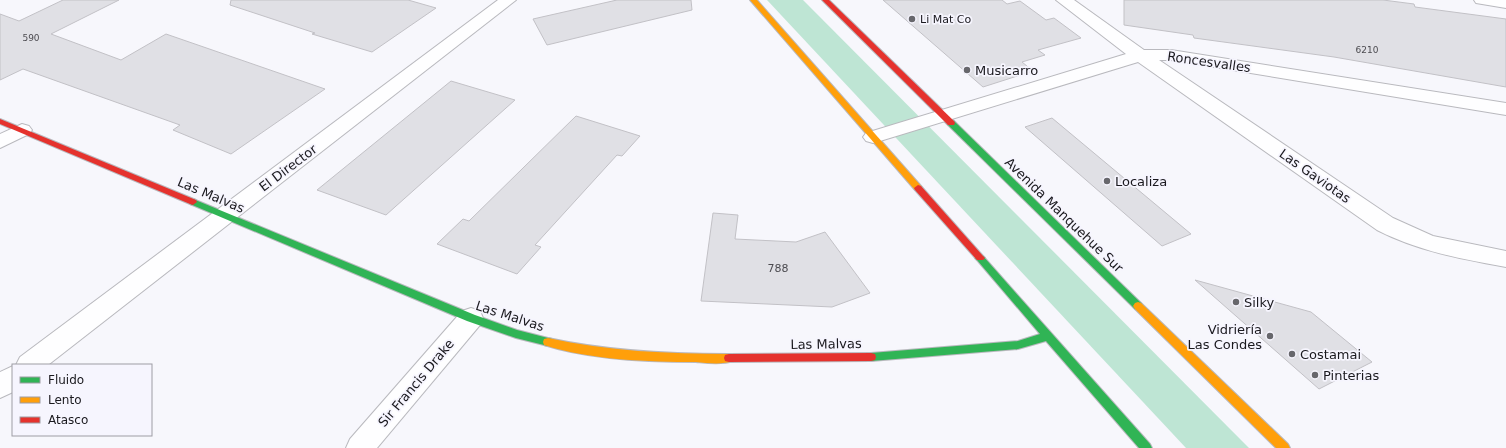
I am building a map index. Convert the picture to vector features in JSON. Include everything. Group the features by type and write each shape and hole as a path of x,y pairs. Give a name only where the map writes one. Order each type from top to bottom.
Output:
{"main road":[{"path":"753,0 1146,448"},
{"name":"Avenida Manquehue Sur","path":"825,0 1284,448"},
{"name":"Las Malvas","path":"0,121 471,318 516,334 565,346 618,355 673,359 867,357 1018,345 1048,336"}],"street":[{"name":"El Director","path":"30,364 508,0"},
{"name":"Las Gaviotas","path":"1064,0 1373,216 1398,231 1432,245 1506,259"},
{"path":"1482,0 1506,3"},
{"name":"Roncesvalles","path":"874,137 1141,55 1171,55 1506,109"},
{"path":"0,142 22,130"},
{"name":"Sir Francis Drake","path":"360,448 471,318"},
{"path":"0,387 12,378"}],"green space":[{"path":"767,0 803,0 1249,448 1186,448"}],"building":[{"path":"63,0 119,0 51,34 121,60 166,34 325,89 231,154 173,130 180,125 23,69 0,80 0,14 19,21"},
{"path":"231,0 408,0 436,8 372,52 312,34 315,33 230,5"},
{"path":"617,0 691,0 692,10 547,45 533,19"},
{"path":"883,0 1002,0 1007,4 1020,1 1046,20 1054,18 1081,38 1038,50 1045,55 1022,62 1033,71 983,87"},
{"path":"1124,0 1383,0 1414,4 1415,7 1506,19 1506,87 1334,57 1194,38 1193,35 1124,25"},
{"path":"451,81 515,100 386,215 317,190"},
{"path":"576,116 640,136 622,156 617,155 535,245 541,247 517,274 437,244 463,219 469,221"},
{"name":"Localiza","path":"1052,118 1191,234 1162,246 1025,127"},
{"path":"713,213 738,215 735,239 796,242 825,232 870,293 832,307 701,301"},
{"path":"1195,280 1311,312 1372,362 1319,389"}],"traffic: fast":[{"path":"951,123 1138,306"},
{"path":"193,202 471,318 516,334 548,342"},
{"path":"980,258 1146,448"},
{"path":"871,357 1018,345 1048,336"}],"traffic: slow":[{"path":"753,0 918,188"},
{"path":"1138,306 1284,448"},
{"path":"548,342 593,351 638,356 729,358"}],"traffic: jam":[{"path":"825,0 951,123"},
{"path":"0,121 193,202"},
{"path":"918,188 980,258"},
{"path":"729,358 871,357"}],"place":[{"name":"Li Mat Co","path":"912,19"},
{"name":"Musicarro","path":"967,70"},
{"name":"Localiza","path":"1107,181"},
{"name":"Silky","path":"1236,302"},
{"name":"Vidriería Las Condes","path":"1270,336"},
{"name":"Costamai","path":"1292,354"},
{"name":"Pinterias","path":"1315,375"}]}
